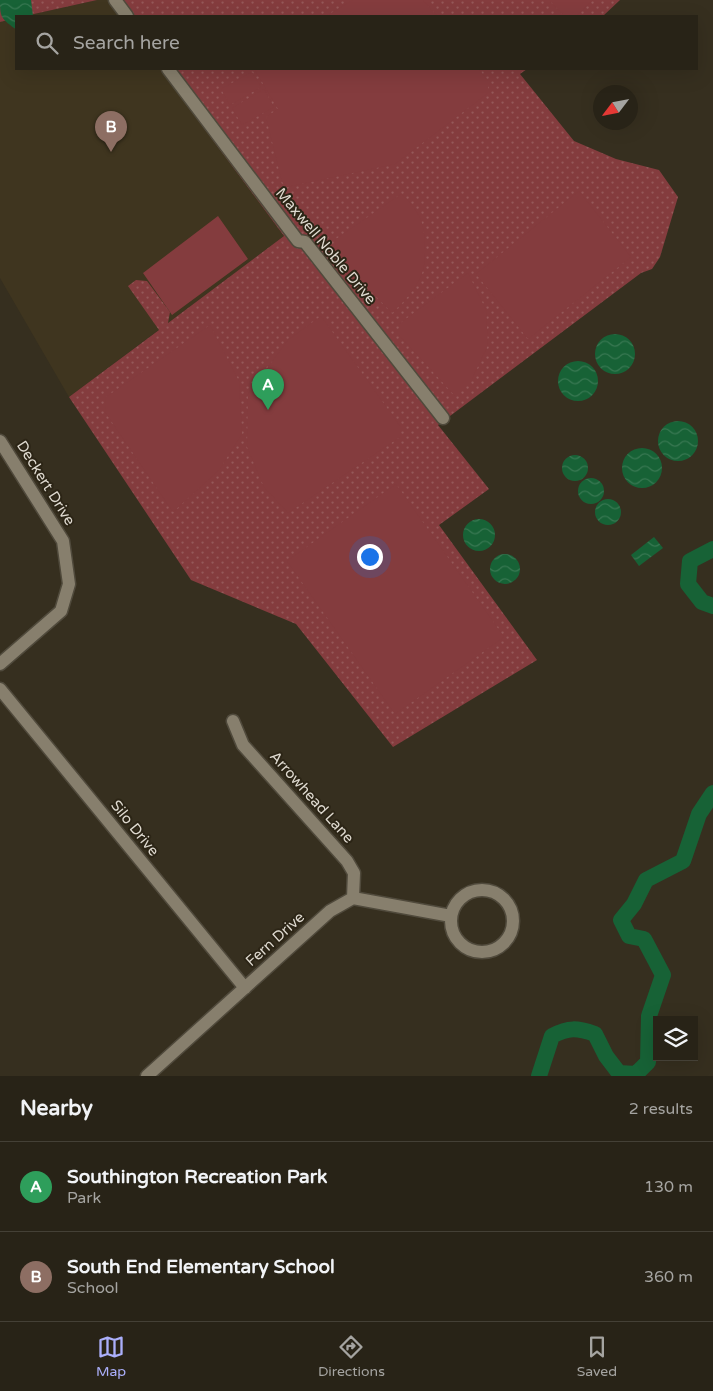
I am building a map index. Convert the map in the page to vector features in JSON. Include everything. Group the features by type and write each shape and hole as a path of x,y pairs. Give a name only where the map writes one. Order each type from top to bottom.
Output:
{"street":[{"path":"114,0 126,15"},
{"name":"Maxwell Noble Drive","path":"169,70 298,241 305,242 443,418"},
{"name":"Deckert Drive","path":"0,441 63,541 69,584 61,611 0,664"},
{"name":"Silo Drive","path":"0,689 245,988"},
{"name":"Arrowhead Lane","path":"233,720 243,745 347,861 354,874 353,898"},
{"path":"474,890 487,890 498,894 507,903 512,914 513,926 509,938 500,947 489,952 477,952 465,948 456,940 451,928 451,916 455,905 463,896 474,890"},
{"path":"353,898 451,916"},
{"name":"Fern Drive","path":"147,1076 330,911 353,898"}],"shaded area":[{"path":"0,0 97,0 30,15 15,15 15,18 0,22"},
{"path":"97,0 109,0 120,15 30,15"},
{"path":"109,0 620,0 604,15 120,15"},
{"path":"353,0 423,0 436,15 328,15"},
{"path":"549,0 593,0 577,15 563,15"},
{"path":"15,18 15,70 161,70 284,236 69,397 0,278 0,22"},
{"path":"161,70 526,70 520,74 574,141 616,159 659,170 678,197 660,257 652,269 641,273 438,425 489,489 439,525 537,660 393,747 296,624 191,580 69,397 159,330 128,286 136,280 147,281 170,312 168,323 284,236"},
{"path":"255,70 480,70 488,81 488,93 395,164 287,187 282,182 266,117 278,109"},
{"path":"252,72 261,87 230,105 221,89"},
{"path":"264,89 274,107 242,125 232,108"},
{"path":"579,191 631,257 528,339 476,274"},
{"path":"401,194 412,205 422,223 425,238 425,256 423,271 418,281 408,296 392,313 334,253 336,239"},
{"path":"218,216 248,259 172,315 143,273"},
{"path":"468,273 486,310 488,345 472,379 455,396 399,335 399,324"},
{"path":"321,316 400,426 400,437 288,513 264,487 247,447 248,394 288,340"},
{"path":"210,325 239,381 242,434 219,470 173,512 105,412 106,397"},
{"path":"396,484 504,637 395,714 287,561"}],"water":[{"path":"0,0 31,0 33,15 15,15 15,28 6,22 0,10"},
{"path":"615,334 629,340 635,354 629,368 615,374 601,368 595,354 601,340"},
{"path":"578,361 592,367 598,381 592,395 578,401 564,395 558,381 564,367"},
{"path":"678,421 692,427 698,441 692,455 678,461 664,455 658,441 664,427"},
{"path":"642,448 656,454 662,468 656,482 642,488 628,482 622,468 628,454"},
{"path":"575,455 584,459 588,468 584,477 575,481 566,477 562,468 566,459"},
{"path":"591,478 600,482 604,491 600,500 591,504 582,500 578,491 582,482"},
{"path":"608,499 617,503 621,512 617,521 608,525 599,521 595,512 599,503"},
{"path":"479,519 485,520 490,524 494,529 494,541 490,546 485,550 479,551 473,550 468,546 464,541 463,535 464,529 468,524 473,520"},
{"path":"654,537 663,548 639,566 631,555"},
{"path":"505,554 516,558 520,569 516,580 505,584 494,580 490,569 494,558"}],"waterway":[{"path":"713,549 690,561 688,584 702,602 713,606"},
{"path":"539,1076 552,1036 568,1030 595,1034 606,1056 619,1073 636,1074 648,1062 649,1016 663,975 644,939 629,936 621,920 634,904 646,880 683,861 699,814 713,793"}],"place":[{"name":"South End Elementary School","path":"111,152"},
{"name":"Southington Recreation Park","path":"268,410"}]}
